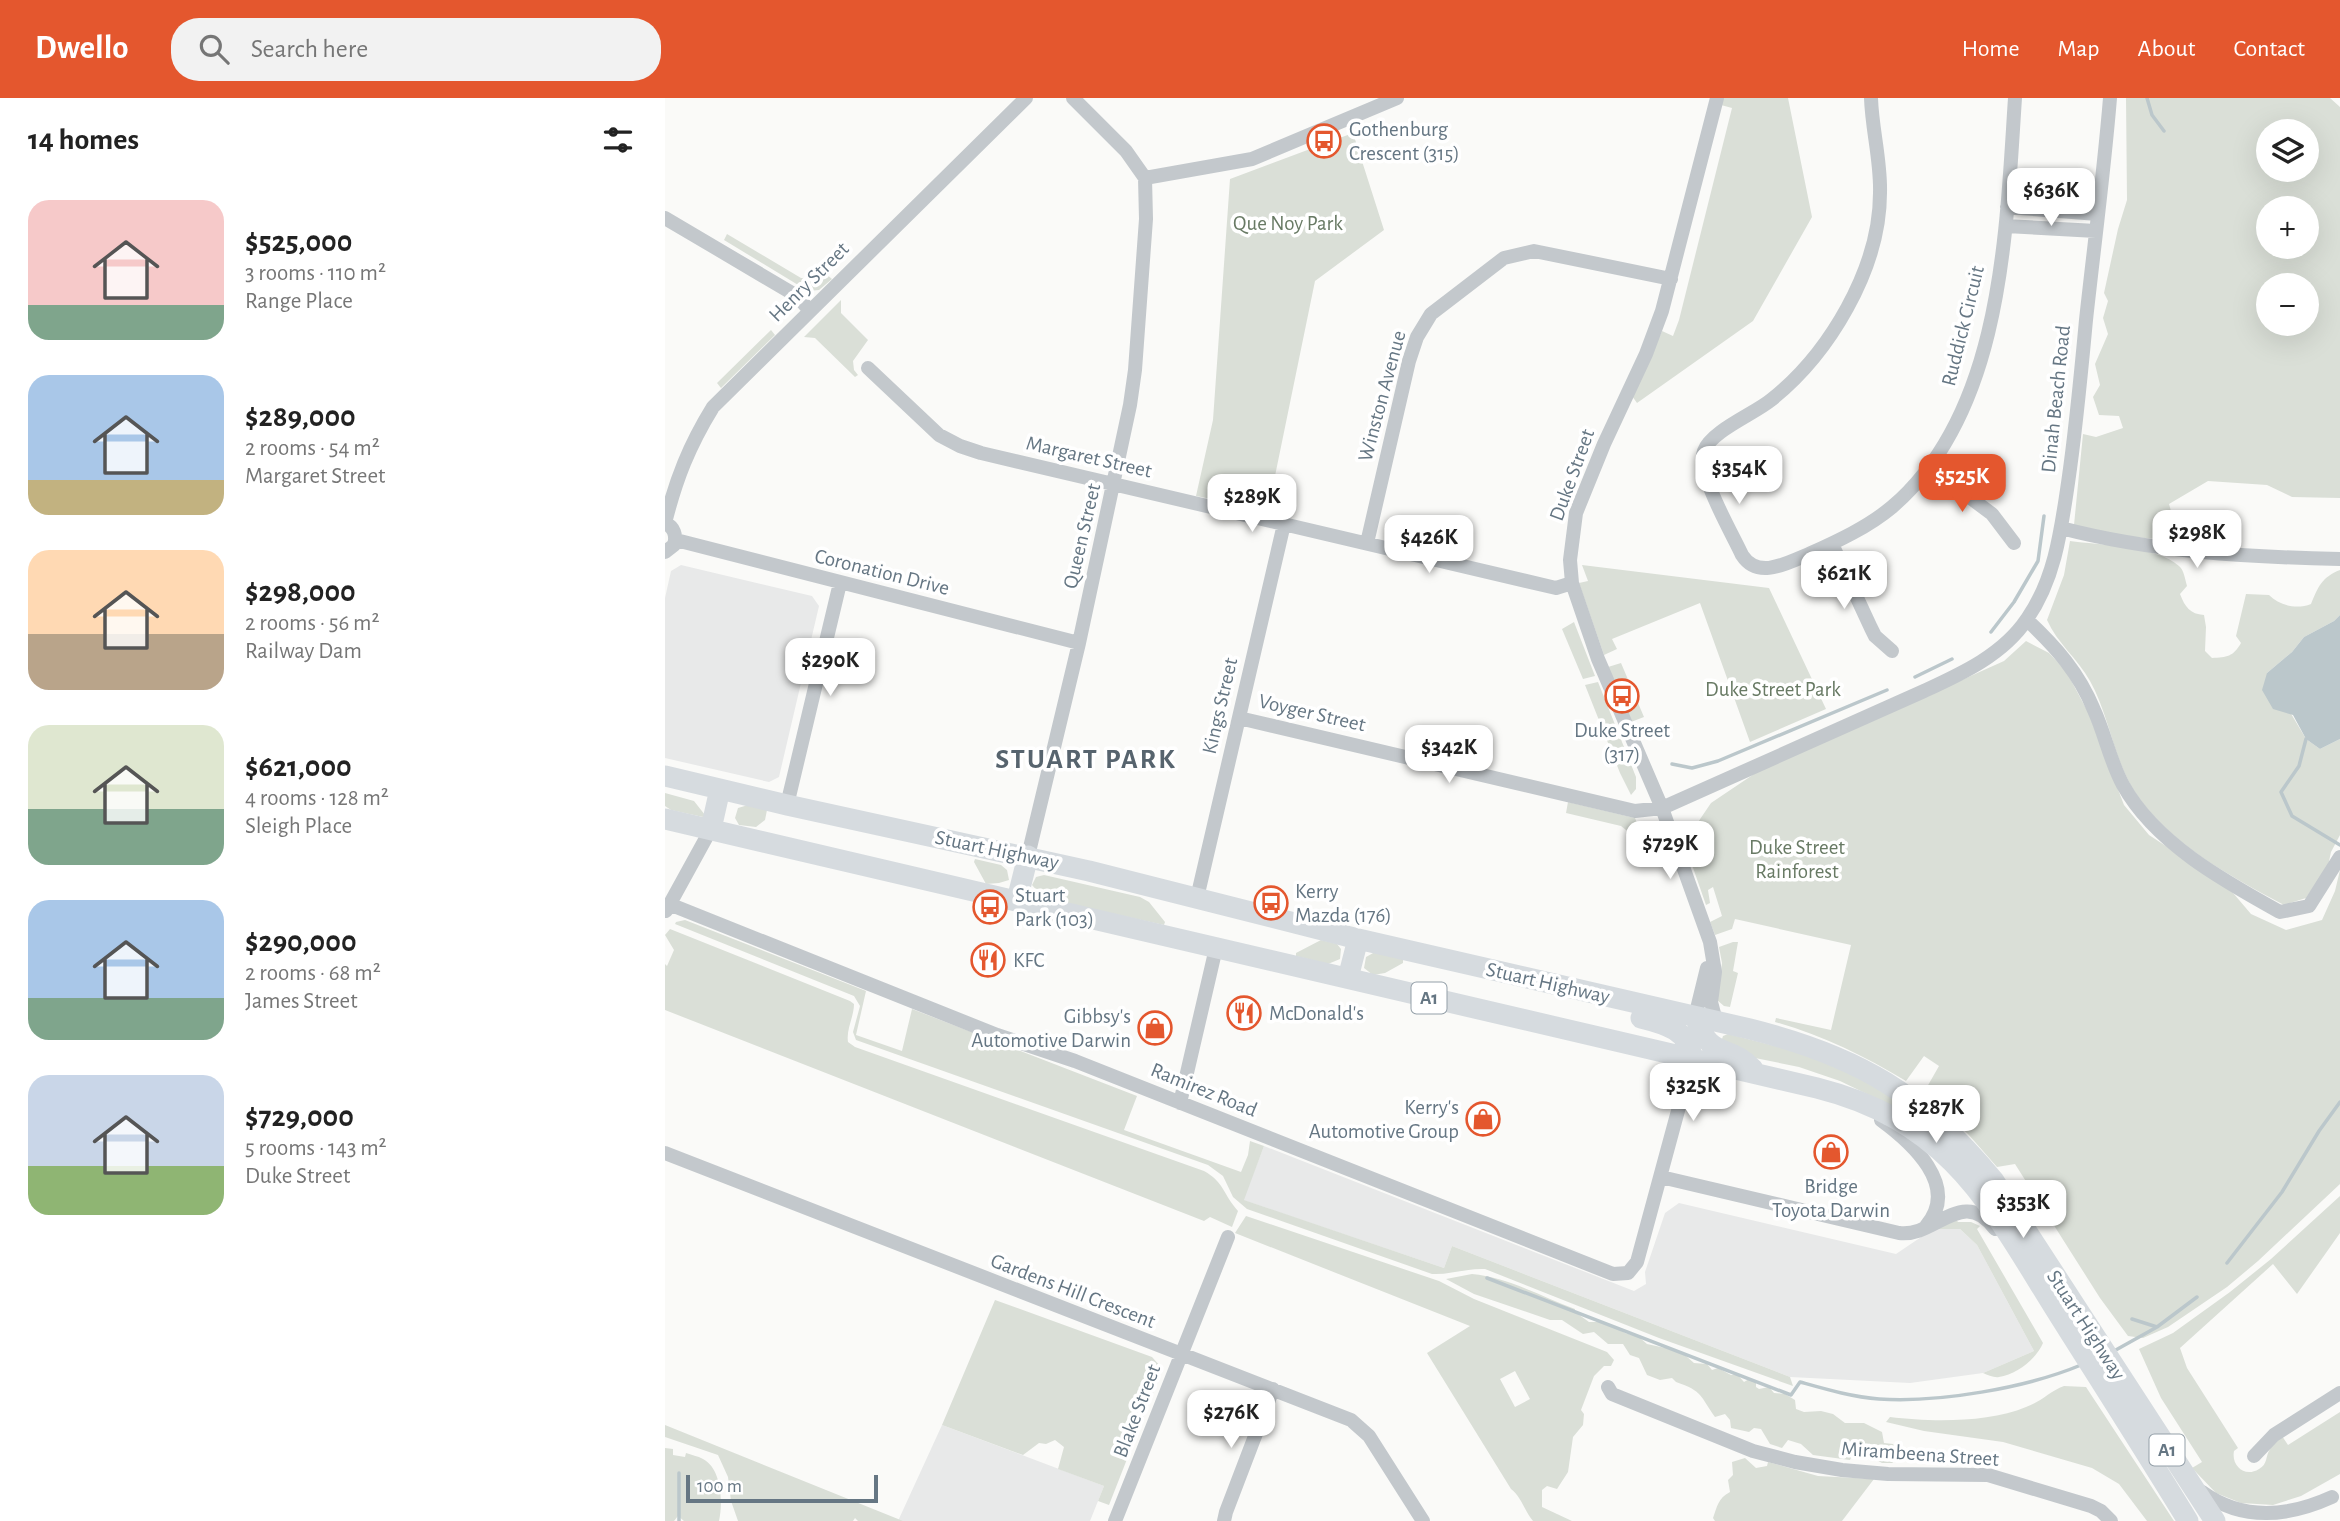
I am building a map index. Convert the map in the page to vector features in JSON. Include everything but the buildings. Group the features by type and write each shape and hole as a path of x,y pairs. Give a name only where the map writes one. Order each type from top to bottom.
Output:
{"highway":[{"name":"Stuart Highway","path":"665,776 1028,856 1358,939 1716,1021 1792,1040 1838,1057 1883,1080 1937,1119 1953,1133 1994,1181 2090,1348 2215,1521"},
{"path":"711,829 720,789"},
{"name":"Stuart Highway","path":"665,819 1838,1093 1870,1104 1894,1116 1949,1157 1991,1207 2070,1333 2090,1348"},
{"path":"1017,900 1028,856"},
{"path":"1348,978 1358,939"},
{"path":"1538,980 1596,1005 1664,1025 1683,1037 1691,1047 1692,1059"},
{"path":"1695,1017 1709,1044 1743,1059 1760,1075"},
{"name":"Stuart Highway","path":"2113,1383 2187,1521"}],"street":[{"name":"Henry Street","path":"665,523 675,482 693,440 713,407 1026,98"},
{"path":"1073,98 1126,151 1145,178 1252,159 1397,98"},
{"name":"Duke Street","path":"1716,1021 1711,1002 1715,972 1710,942 1662,808 1598,659 1572,583 1570,560 1576,513 1604,444 1646,354 1671,279 1717,98"},
{"name":"Ruddick Circuit","path":"1871,98 1880,171 1880,210 1867,260 1848,306 1819,352 1801,372 1765,405 1711,439 1702,459 1710,486 1742,555 1749,563 1758,567 1774,568 1832,544 1893,506 1928,466 1962,411 1976,376 1987,333 2005,226 2015,98"},
{"name":"Dinah Beach Road","path":"1662,808 1965,671 2001,648 2027,620 2055,560 2061,528 2072,454 2110,98"},
{"name":"Queen Street","path":"1028,856 1115,485 1135,370 1146,219 1145,178"},
{"path":"2007,208 2098,214"},
{"path":"666,222 797,296 810,311"},
{"path":"2005,226 2096,231"},
{"name":"Winston Avenue","path":"1367,542 1409,361 1417,337 1431,314 1504,258 1534,251 1671,279"},
{"name":"Margaret Street","path":"868,368 939,435 960,446 1556,588 1572,583"},
{"path":"1928,466 1992,514 2014,543"},
{"path":"665,523 675,532 676,540 665,552"},
{"name":"Kings Street","path":"1197,898 1284,524"},
{"path":"2061,528 2133,544 2201,553 2340,559"},
{"name":"Coronation Drive","path":"676,540 1079,643"},
{"path":"1832,544 1875,636 1892,651"},
{"path":"787,805 840,583"},
{"path":"2027,620 2073,668 2084,686 2117,771 2135,803 2156,829 2185,852 2280,912 2309,906 2338,860"},
{"name":"Voyger Street","path":"1239,718 1635,811 1662,808"},
{"path":"667,908 711,829"},
{"name":"Ramirez Road","path":"667,908 997,1035 1075,1062 1613,1274 1628,1273 1637,1262 1692,1059"},
{"name":"Duke Street","path":"1695,1017 1710,942"},
{"path":"1180,1103 1216,948"},
{"path":"1838,1093 1884,1123 1924,1159 1935,1183 1937,1202 1931,1219 1919,1231"},
{"name":"Gardens Hill Crescent","path":"665,1153 1340,1415 1364,1430 1423,1521"},
{"path":"1661,1177 1907,1234 1959,1212 1973,1212 1985,1217 1996,1230 2038,1297 2070,1333"},
{"name":"Blake Street","path":"1115,1521 1228,1237"},
{"name":"Mirambeena Street","path":"1608,1387 1612,1394 1753,1451 1842,1470 1888,1474 1988,1475 2091,1506 2111,1521"},
{"path":"1224,1521 1273,1389"},
{"path":"2254,1456 2274,1435 2340,1394"},
{"path":"2180,1469 2213,1501 2243,1515 2263,1517 2289,1513 2336,1495"},
{"path":"2293,1521 2336,1495"}],"shaded area":[{"path":"681,565 812,596 819,606 779,777 769,782 665,758 665,598 671,571"},
{"path":"2340,615 2340,739 2320,749 2306,739 2293,715 2273,709 2262,690 2267,673 2292,652 2304,637"},
{"path":"1264,1146 1634,1291 1646,1284 1645,1272 1665,1213 1679,1203 1896,1254 1933,1229 1960,1229 1977,1245 2034,1351 1983,1373 1910,1383 1790,1377 1452,1246 1444,1268 1243,1200"},
{"path":"942,1425 1104,1486 1090,1521 898,1521"}],"green space":[{"path":"1723,98 1788,98 1812,217 1753,321 1637,403 1632,396 1662,331 1673,336 1679,320 1732,108 1721,105"},
{"path":"2126,98 2330,98 2340,107 2340,498 2292,497 2267,485 2208,481 2169,504 2177,532 2173,540 2102,535 2074,525 2083,434 2096,437 2123,428 2119,416 2099,415 2093,397 2100,385 2095,364 2108,334 2103,318 2108,301 2104,293 2127,200"},
{"name":"Que Noy Park","path":"1353,133 1384,230 1315,281 1268,510 1196,496 1213,420 1230,179"},
{"path":"727,234 801,278 819,279 825,273 832,279 819,290 808,291 724,240"},
{"path":"841,300 841,313 868,340 853,361 858,375 855,377 815,338 804,337"},
{"path":"771,330 775,335 721,388 717,383"},
{"path":"2070,541 2142,550 2169,559 2179,566 2187,586 2180,594 2189,609 2204,615 2205,651 2212,658 2229,655 2241,643 2236,636 2246,594 2269,595 2288,606 2305,606 2311,604 2325,579 2340,570 2340,615 2304,637 2292,652 2267,673 2306,739 2320,749 2340,739 2340,835 2331,852 2328,866 2306,898 2284,905 2221,870 2163,826 2133,789 2090,681 2047,620 2064,575"},
{"name":"Duke Street Park","path":"1582,565 1769,588 1826,709 1750,742 1700,603 1612,639 1617,649 1604,655 1579,583 1588,581"},
{"path":"1574,622 1595,676 1583,679 1562,629"},
{"name":"Duke Street Rainforest","path":"2026,641 2049,653 2066,671 2089,714 2124,805 2149,835 2228,887 2251,914 2286,930 2322,920 2335,891 2340,870 2340,1184 2227,1287 2168,1327 2143,1338 2128,1336 2100,1298 2015,1164 1997,1167 1968,1134 1923,1094 1939,1066 1924,1056 1906,1081 1842,1047 1775,1022 1776,1018 1831,1030 1851,945 1735,919 1732,929 1715,935 1710,922 1722,916 1713,887 1708,890 1710,903 1706,905 1691,862 1692,831 1711,803 1757,772 2004,661"},
{"path":"1621,663 1644,717 1631,722 1608,667"},
{"path":"1598,682 1636,777 1636,789 1631,795 1585,685"},
{"path":"665,793 694,801 705,815 703,817 671,810 665,806"},
{"path":"1568,802 1635,818 1646,846 1621,826 1566,813"},
{"path":"748,805 767,810 765,820 756,827 739,825 735,818 738,808"},
{"path":"975,859 1001,865 1007,870 1009,880 986,884 974,862"},
{"path":"1044,875 1140,897 1149,902 1165,922 1164,925 1051,900 1040,894 1032,885 1036,877"},
{"path":"685,920 866,991 856,1035 902,1051 912,1009 1137,1096 1124,1130 1241,1172 1250,1141 1264,1146 1244,1200 1444,1268 1452,1246 1790,1377 1793,1386 1659,1338 1485,1269 1432,1274 1247,1209 1233,1197 1223,1176 1208,1165 856,1040 853,1032 860,1006 854,996 675,924"},
{"path":"670,929 850,1001 854,1004 848,1042 855,1047 1204,1171 1220,1184 1238,1211 1232,1227 1210,1217 1204,1221 665,1010 665,964 667,966 674,950 665,935"},
{"path":"1321,940 1337,944 1341,949 1340,959 1328,964 1296,956 1296,953"},
{"path":"1738,942 1733,971 1738,973 1730,1007 1717,1000 1722,963 1719,947"},
{"path":"1375,952 1403,959 1403,963 1385,973 1373,975 1364,968 1366,957"},
{"path":"1728,1034 1802,1053 1881,1086 1955,1148 1871,1096 1840,1081 1799,1067 1750,1057 1721,1042 1723,1036"},
{"path":"2340,1196 2340,1233 2297,1294 2273,1264 2180,1348 2187,1368 2238,1448 2234,1451 2235,1461 2244,1471 2254,1471 2262,1467 2271,1447 2282,1436 2288,1445 2340,1412 2340,1474 2301,1496 2273,1505 2241,1503 2216,1493 2192,1468 2202,1462 2161,1398 2139,1349 2173,1333 2230,1292"},
{"path":"1246,1216 1439,1281 1474,1299 1607,1352 1614,1360 1611,1366 1604,1366 1594,1376 1581,1410 1584,1414 1583,1425 1573,1437 1568,1472 1557,1489 1547,1486 1542,1490 1542,1507 1572,1521 1533,1521 1427,1353 1470,1326 1235,1233","holes":["1515,1371 1530,1399 1515,1407 1500,1379"]},
{"path":"1955,1218 1958,1222 1971,1222 1980,1226 1977,1229 2043,1343 2025,1365 2006,1376 1995,1377 1983,1373 2034,1351 1977,1245 1960,1229 1933,1229"},
{"path":"1472,1274 1525,1288 1575,1309 1575,1312 1589,1322 1605,1322 1639,1337 1647,1344 1686,1356 1694,1363 1707,1364 1712,1370 1718,1368 1731,1375 1737,1374 1744,1382 1749,1379 1756,1382 1759,1389 1769,1387 1774,1393 1785,1394 1795,1400 1796,1409 1833,1414 1845,1423 1864,1423 1882,1432 1884,1443 1893,1444 1897,1459 1892,1463 1882,1463 1855,1448 1850,1460 1813,1455 1801,1444 1788,1440 1782,1448 1770,1444 1761,1429 1754,1428 1749,1432 1731,1428 1730,1420 1725,1414 1715,1417 1700,1395 1691,1388 1672,1378 1660,1380 1647,1375 1639,1358 1630,1355 1623,1344 1608,1344 1594,1332 1583,1334 1562,1320 1550,1320 1474,1294 1446,1279"},
{"path":"995,1300 1152,1357 1161,1367 1109,1505 1098,1501 1104,1486 1058,1469 1064,1447 1055,1440 1046,1444 1039,1443 1023,1455 942,1425"},
{"path":"2064,1386 2086,1387 2174,1521 2147,1521 2119,1484 2092,1468 2003,1442 1924,1431 1886,1422 1890,1417 1941,1420 1994,1416 2031,1405"},
{"path":"665,1425 903,1521 858,1521 855,1518 853,1521 738,1521 731,1501 728,1477 718,1455 665,1437"},
{"path":"665,1448 673,1449 673,1455 685,1457 686,1453 701,1458 714,1470 720,1487 719,1521 684,1521 678,1516 674,1521 665,1521"},
{"path":"1745,1458 1756,1468 1767,1466 1768,1462 1818,1476 1874,1479 1842,1521 1715,1521 1713,1518 1718,1503 1730,1492 1728,1480 1733,1475 1732,1462"}],"waterway":[{"path":"2147,98 2152,115 2164,131"},
{"path":"1991,632 2014,602 2038,561 2044,516"},
{"path":"1915,677 1952,659"},
{"path":"1672,764 1692,768 1718,761 1887,690"},
{"path":"2306,739 2299,766 2281,792 2292,816 2340,845"},
{"path":"2227,1263 2282,1192 2340,1102"},
{"path":"1487,1278 1791,1395 1800,1382 1849,1395 1879,1399 1928,1399 2008,1387 2081,1365"},
{"path":"2114,1351 2157,1327 2197,1297"},
{"path":"2132,1319 2157,1327"},
{"path":"679,1473 679,1521"}],"place":[{"name":"Gothenburg Crescent (315)","path":"1324,141"},
{"name":"Duke Street (317)","path":"1622,696"},
{"name":"Kerry Mazda (176)","path":"1271,903"},
{"name":"Stuart Park (103)","path":"990,907"},
{"name":"KFC","path":"988,960"},
{"name":"McDonald's","path":"1244,1013"},
{"name":"Gibbsy's Automotive Darwin","path":"1155,1028"},
{"name":"Kerry's Automotive Group","path":"1483,1119"},
{"name":"Bridge Toyota Darwin","path":"1831,1152"}],"district":[{"name":"STUART PARK","path":"1086,760"}]}
